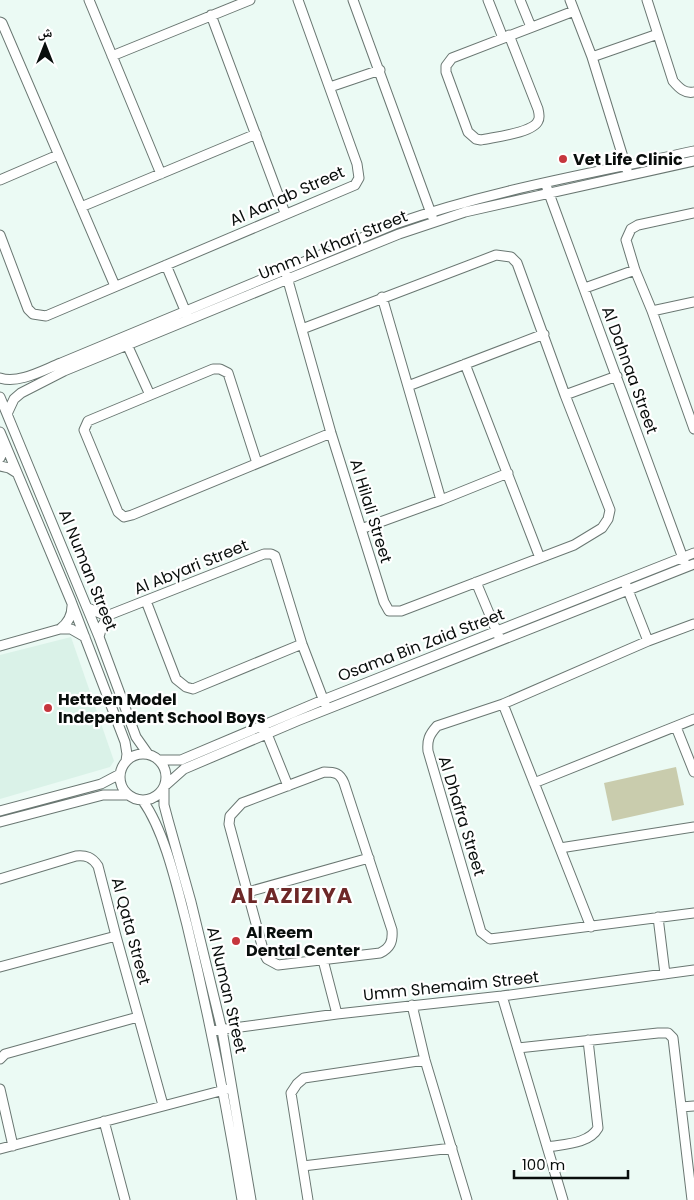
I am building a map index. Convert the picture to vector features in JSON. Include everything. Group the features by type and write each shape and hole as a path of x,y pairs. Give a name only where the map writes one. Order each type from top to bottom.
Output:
{"street":[{"path":"89,0 161,174"},
{"path":"112,56 250,0"},
{"name":"Al Aanab Street","path":"0,234 28,309 33,314 46,316 355,185 359,178 357,164 298,0"},
{"path":"353,0 435,222"},
{"path":"488,0 506,37 538,110 538,122 527,130 482,140 476,139 468,132 446,72 446,66 452,58 506,37 531,27 574,11"},
{"path":"520,0 531,27"},
{"path":"570,0 592,57 628,170"},
{"path":"647,0 673,81 679,89 689,93 694,92"},
{"path":"211,15 286,213"},
{"path":"0,22 114,286"},
{"path":"592,57 658,34"},
{"path":"330,87 380,70"},
{"path":"81,207 256,134"},
{"name":"Umm Al Kharj Street","path":"286,275 465,212 548,193 694,151"},
{"path":"0,180 58,155"},
{"name":"Umm Al Kharj Street","path":"0,378 16,380 126,341 286,275 395,224 430,212 462,202 546,183 694,161"},
{"name":"Al Dahnaa Street","path":"546,183 548,193 585,288 682,558 690,566"},
{"path":"694,213 638,225 631,229 626,240 635,270 690,402 694,429"},
{"name":"Al Hilali Street","path":"286,275 331,433 384,602 390,610 401,611 574,545 596,533 608,520 610,510 565,396 517,263 511,257 496,254 302,329"},
{"path":"166,265 187,316"},
{"path":"585,288 635,270"},
{"path":"382,297 441,500"},
{"path":"652,311 694,302"},
{"path":"408,386 544,334"},
{"path":"126,341 150,395"},
{"name":"Umm Al Kharj Street","path":"7,414 14,399 21,393 126,341"},
{"path":"465,364 540,558"},
{"path":"257,463 228,373 220,369 213,369 88,421 84,430 118,512 124,517 132,516 331,433"},
{"path":"565,396 617,376"},
{"name":"Al Numan Street","path":"0,397 100,637 136,736 148,754"},
{"path":"0,458 4,448 2,436"},
{"name":"Al Numan Street","path":"2,436 86,638 125,742 126,761"},
{"path":"0,466 9,468 17,473"},
{"path":"361,529 508,473"},
{"name":"Osama Bin Zaid Street","path":"499,636 624,580 694,553"},
{"name":"Al Abyari Street","path":"109,615 264,554 271,554 275,556 302,644 325,704"},
{"name":"Osama Bin Zaid Street","path":"159,760 181,760 265,729 499,636 628,591 690,566"},
{"path":"624,580 648,641"},
{"path":"476,582 499,636"},
{"path":"60,629 71,616 71,601"},
{"path":"146,601 176,679 186,687 193,688 302,644"},
{"path":"88,608 109,615 102,626 100,637"},
{"name":"Al Dhafra Street","path":"694,624 648,641 503,704 437,726 430,733 427,741 428,751 482,932 490,939 694,912"},
{"path":"0,646 60,629 71,629 86,638"},
{"path":"503,704 591,927"},
{"path":"534,782 694,720"},
{"path":"676,727 694,772"},
{"path":"265,729 288,786"},
{"name":"Osama Bin Zaid Street","path":"165,787 184,769 265,729"},
{"path":"0,822 103,795 128,796 143,801 155,798 165,787 166,771 159,760 148,754 136,755 126,761 120,774 121,786 128,796"},
{"path":"324,772 334,772 341,776 392,930 393,938 386,950 380,953 278,965 267,959 229,824 230,816 242,803 288,786 324,772"},
{"path":"0,811 101,784 120,774"},
{"name":"Al Numan Street","path":"165,787 164,805 191,902 222,1030 242,1200"},
{"name":"Al Numan Street","path":"143,801 157,824 180,898 212,1031 228,1088 251,1200"},
{"path":"560,848 694,827"},
{"name":"Al Qata Street","path":"0,879 76,856 90,857 98,866 163,1105"},
{"path":"248,892 369,858"},
{"path":"658,917 665,974"},
{"path":"0,967 116,936"},
{"path":"323,960 338,1014"},
{"name":"Umm Shemaim Street","path":"212,1031 412,1005 502,996 694,970"},
{"path":"502,996 563,1200"},
{"path":"412,1005 425,1060 467,1200"},
{"path":"0,1059 5,1054 138,1017"},
{"path":"518,1048 668,1033 673,1038 692,1200"},
{"path":"548,1147 585,1140 595,1134 598,1128 588,1040"},
{"path":"308,1200 291,1093 297,1084 304,1078 425,1060"},
{"path":"0,1149 228,1088"},
{"path":"0,1089 13,1146"},
{"path":"681,1107 694,1106"},
{"path":"104,1121 125,1200"},
{"path":"303,1166 452,1148"}],"shaded area":[{"name":"Hetteen Model Independent School Boys","path":"71,637 114,761 110,767 0,799 0,655"},
{"path":"676,767 684,805 612,821 604,783"}],"place":[{"name":"Vet Life Clinic","path":"563,159"},
{"name":"Hetteen Model Independent School Boys","path":"48,708"},
{"name":"Al Reem Dental Center","path":"236,941"}],"district":[{"name":"AL AZIZIYA","path":"292,895"}]}
